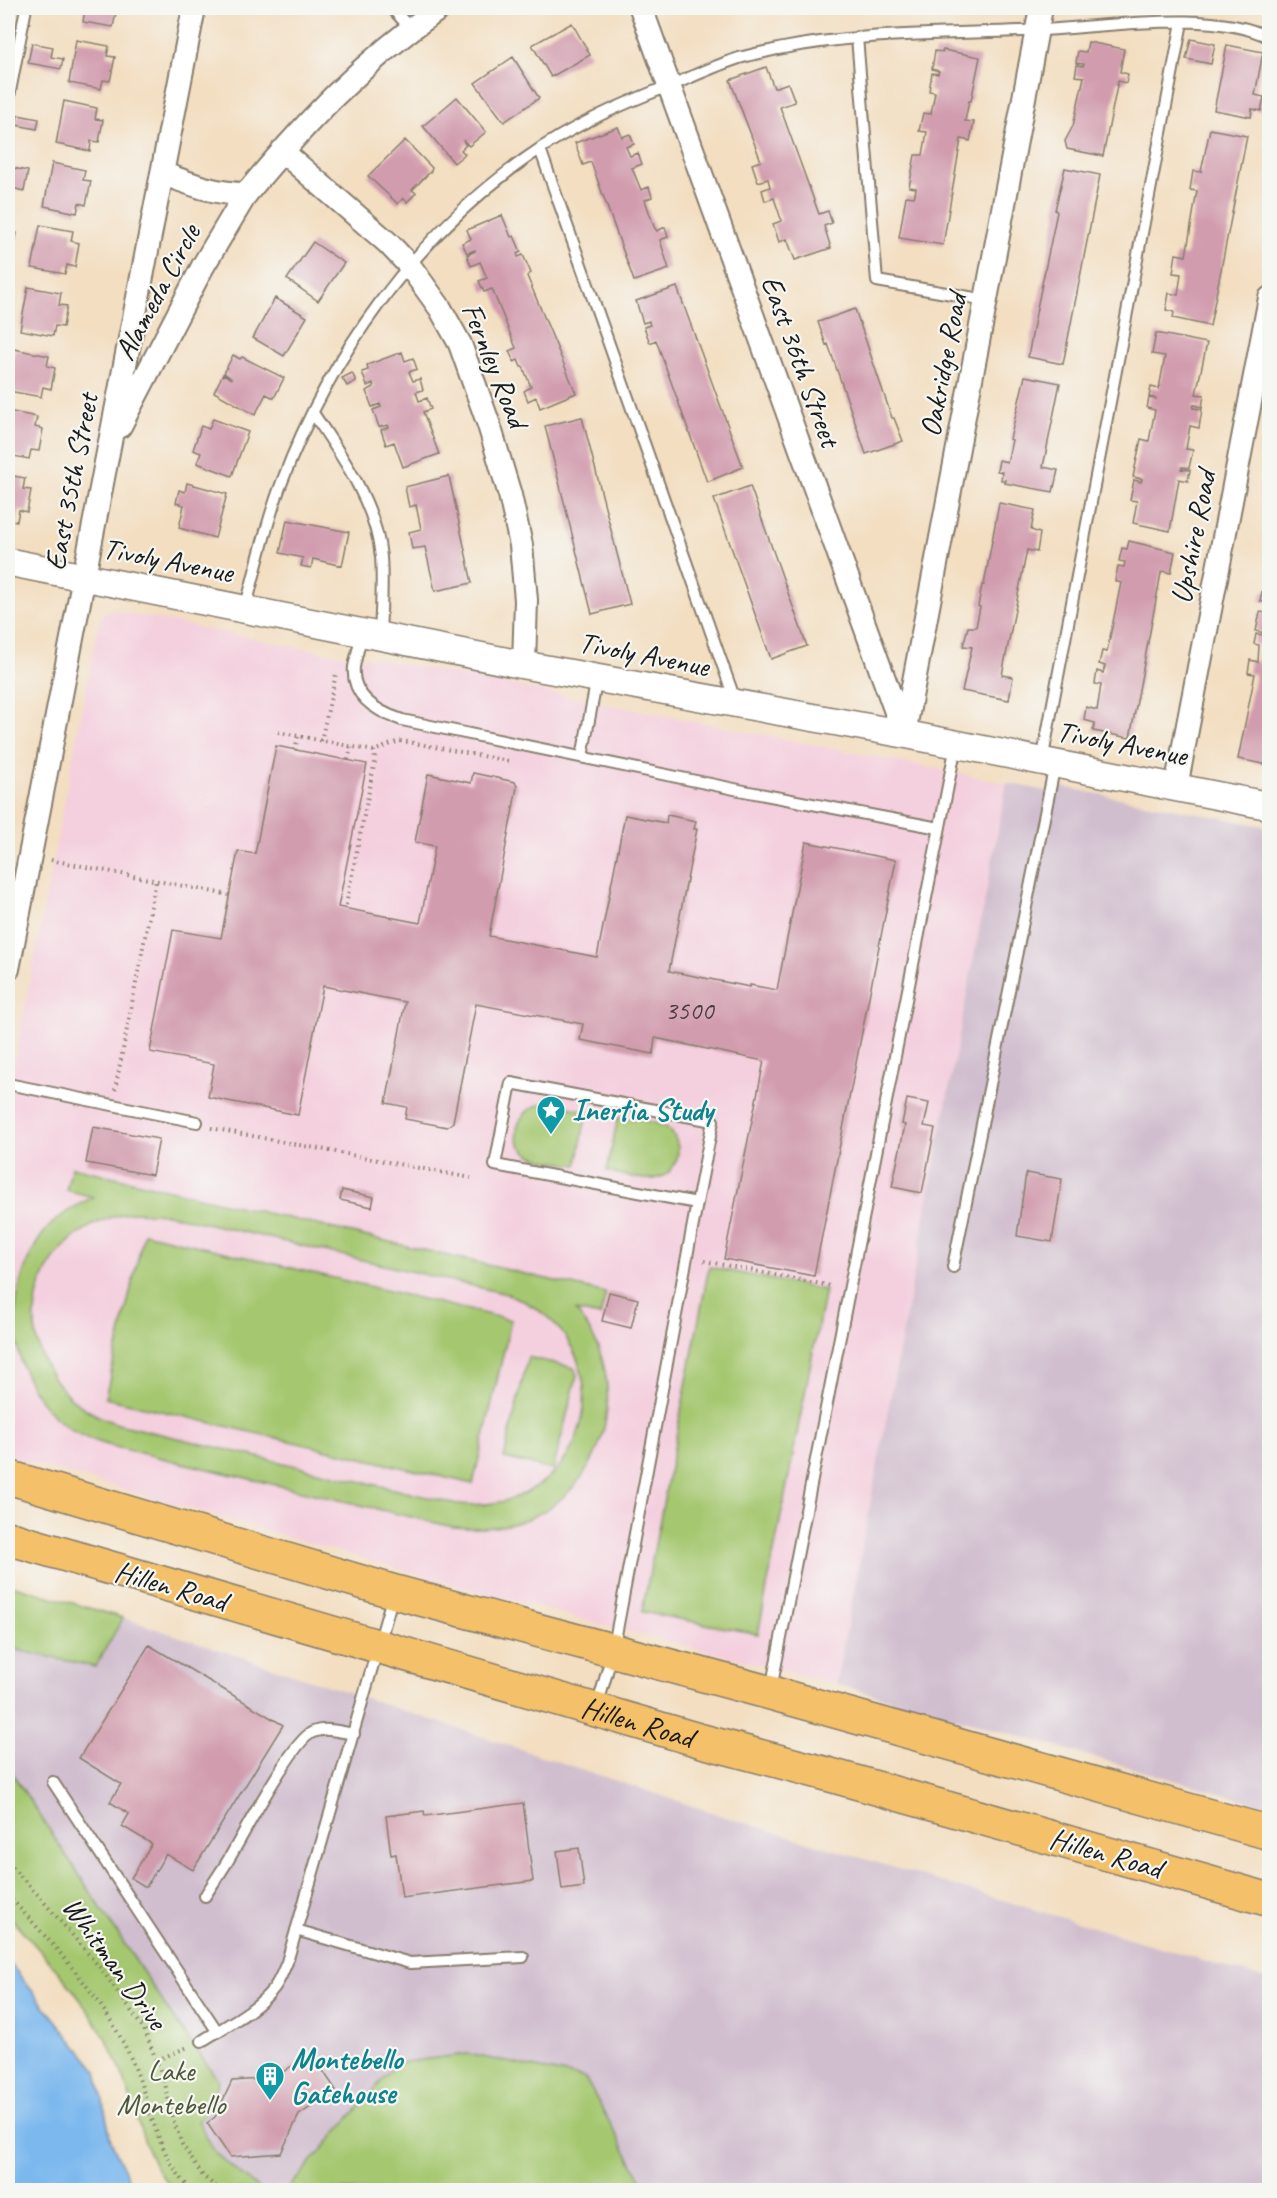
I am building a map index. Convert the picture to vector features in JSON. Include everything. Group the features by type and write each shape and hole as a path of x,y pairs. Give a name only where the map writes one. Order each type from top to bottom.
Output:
{"main road":[{"name":"Hillen Road","path":"8,1478 394,1592 771,1693 1269,1833"},
{"name":"Hillen Road","path":"8,1538 597,1710 1269,1900"}],"street":[{"name":"East 35th Street","path":"8,969 194,8"},
{"name":"Alameda Circle","path":"108,451 202,266 246,194 334,94 410,28 440,8"},
{"name":"East 36th Street","path":"641,8 904,734"},
{"name":"Oakridge Road","path":"904,734 1041,8"},
{"name":"Fernley Road","path":"282,151 388,243 409,265 440,308 460,344 489,425 510,495 521,545 526,600 524,664"},
{"name":"Alameda Circle","path":"162,173 210,191 246,194"},
{"name":"Upshire Road","path":"1176,787 1269,298"},
{"name":"Tivoly Avenue","path":"8,562 524,664 736,705 904,734 1269,806"}],"lane":[{"path":"8,102 26,8"},
{"path":"392,8 410,28"},
{"path":"953,1267 1049,763 1182,22"},
{"path":"245,609 281,483 313,413 345,353 409,265 487,188 540,149 568,132 669,85 740,57 805,44 857,38 1037,31 1182,22 1237,26 1269,38"},
{"path":"857,38 877,281 986,300"},
{"path":"540,149 736,705"},
{"path":"313,413 342,456 364,500 375,527 381,555 382,582 371,633 354,667 356,683 363,697 372,706 386,715 402,720 939,828"},
{"path":"582,757 597,678"},
{"path":"771,1693 956,745"},
{"path":"597,1710 613,1651 713,1121 511,1083 495,1165 697,1203"},
{"path":"8,1084 197,1122"},
{"path":"202,2041 243,2017 259,2004 275,1986 287,1962 394,1592"},
{"path":"205,1896 295,1749 312,1732 327,1730 354,1734"},
{"path":"53,1782 217,2031"},
{"path":"296,1930 410,1963 523,1957"}],"path":[{"path":"321,741 339,663"},
{"path":"278,732 374,751 399,741 510,762"},
{"path":"295,750 298,736"},
{"path":"348,760 351,747"},
{"path":"346,905 375,761 374,751"},
{"path":"50,860 229,895"},
{"path":"111,1105 156,881"},
{"path":"197,1122 201,1126 471,1178"},
{"path":"704,1261 831,1286"},
{"name":"Whitman Drive","path":"8,1863 102,1970 144,2029 158,2060 172,2118 182,2144 203,2176 220,2190"},
{"path":"8,1895 74,1969 112,2023 128,2052 165,2156 191,2190"},
{"path":"158,2060 202,2041"}],"shaded area":[{"path":"111,610 325,653 379,659 1007,783 836,1684 591,1622 8,1456 8,1095 99,621 105,611"},
{"path":"1007,783 1056,793 1062,787 1269,827 1269,1807 836,1684"},
{"path":"123,1618 735,1820 1269,1980 1269,2190 647,2190 585,2078 397,2063 287,2190 260,2190 216,2154 198,2120 218,2079 172,2016 8,1767 8,1648 95,1667"}],"green space":[{"path":"548,1103 587,1111 577,1165 553,1162 531,1155 518,1140 518,1124 523,1116 538,1105"},
{"path":"618,1117 651,1122 668,1129 674,1136 678,1151 674,1166 669,1172 662,1177 649,1179 607,1171"},
{"path":"72,1167 606,1293 600,1316 576,1311 595,1340 605,1371 607,1403 602,1435 590,1465 570,1490 544,1511 505,1526 461,1528 111,1446 73,1431 51,1413 34,1391 23,1367 17,1340 16,1313 20,1285 29,1259 42,1235 59,1218 93,1197 66,1190","holes":["133,1212 167,1214 507,1294 547,1317 572,1349 584,1385 581,1422 567,1456 541,1484 504,1501 457,1504 118,1424 80,1405 53,1378 38,1346 35,1312 43,1278 62,1249 92,1226"]},
{"path":"144,1233 511,1320 473,1484 105,1398"},
{"path":"709,1267 825,1290 758,1634 642,1612"},
{"path":"528,1357 574,1368 577,1375 553,1470 504,1458"},
{"path":"8,1584 123,1618 95,1667 8,1648"},
{"name":"Lake Montebello","path":"8,1767 172,2016 218,2080 212,2103 198,2121 216,2154 260,2190 173,2190 156,2168 121,2070 105,2037 67,1982 8,1915"},
{"path":"468,2054 585,2078 647,2190 287,2190 397,2063"}],"water":[{"name":"Lake Montebello","path":"8,1961 97,2071 111,2141 134,2190 8,2190"}],"building":[{"path":"85,8 117,8 113,27 83,22"},
{"path":"572,23 590,55 551,77 532,45"},
{"path":"1191,39 1215,44 1211,64 1186,59"},
{"path":"76,40 109,46 107,56 115,57 110,81 103,80 101,89 69,83"},
{"path":"1088,42 1124,49 1120,72 1128,74 1126,83 1118,81 1103,156 1067,149 1065,141 1073,126 1084,77 1075,76 1077,65 1083,66 1084,64 1076,63 1078,51 1086,52"},
{"path":"32,43 53,47 51,57 63,59 61,69 28,63"},
{"path":"1227,45 1263,52 1255,95 1264,97 1261,111 1252,109 1251,117 1214,110"},
{"path":"943,50 980,57 965,121 974,122 970,141 961,139 943,245 899,238 906,196 914,197 915,194 916,188 909,187 915,155 923,155 927,132 919,131 923,113 931,114 935,92 929,91 932,73 938,74 939,71 932,69 935,51 943,52"},
{"path":"513,57 539,98 504,122 475,83"},
{"path":"766,67 774,88 788,83 795,102 780,107 819,214 828,211 832,223 824,226 831,248 795,260 787,239 779,242 773,224 781,219 774,198 765,201 762,190 770,187 768,179 758,182 752,164 761,161 730,80"},
{"path":"457,97 486,132 469,146 463,140 466,145 461,150 465,154 454,163 423,126"},
{"path":"64,101 97,108 95,119 103,120 99,142 91,141 90,151 56,144"},
{"path":"18,115 39,119 37,129 16,125"},
{"path":"618,127 622,137 630,134 634,144 626,147 630,156 638,153 642,164 632,168 641,190 649,187 652,197 645,200 654,227 657,231 665,227 668,237 660,240 669,269 634,281 591,162 583,165 575,143"},
{"path":"1210,129 1247,136 1210,326 1173,318 1174,312 1166,310 1169,293 1178,295 1181,274 1173,273 1176,254 1186,256 1197,191 1190,190 1193,171 1201,172"},
{"path":"405,140 432,168 412,190 416,193 407,202 403,198 398,204 368,176"},
{"path":"52,163 85,170 83,180 91,181 86,205 79,203 77,213 44,206"},
{"path":"8,167 28,171 24,191 8,187"},
{"path":"1065,168 1100,175 1063,364 1028,357"},
{"path":"502,215 511,237 514,236 521,252 517,254 518,257 523,255 531,273 527,276 576,393 540,408 536,397 528,401 524,391 531,387 523,367 518,360 514,362 509,351 516,348 492,289 484,292 479,281 487,278 480,262 471,266 467,255 475,250 467,253 462,243 471,239 467,230"},
{"path":"40,225 73,231 71,241 79,243 75,267 67,265 65,274 32,268"},
{"path":"8,231 17,233 13,253 8,251"},
{"path":"313,242 344,263 318,301 287,279"},
{"path":"28,287 61,293 59,305 67,306 63,327 55,326 53,336 20,330"},
{"path":"677,287 743,467 707,482 656,340 650,343 644,327 650,325 649,321 643,323 636,301"},
{"path":"275,298 307,317 284,356 253,338"},
{"path":"855,309 892,418 894,418 903,441 866,454 828,344 826,345 818,322"},
{"path":"1156,333 1207,343 1196,394 1204,395 1202,407 1194,405 1193,408 1202,409 1199,428 1190,426 1186,449 1193,450 1189,468 1182,467 1181,469 1190,470 1188,481 1179,479 1170,531 1133,523 1137,501 1130,500 1134,480 1141,482 1142,479 1133,477 1141,439 1149,441 1155,410 1147,408 1149,398 1157,399 1149,397 1151,387 1159,389 1165,356 1152,354"},
{"path":"14,349 49,356 47,366 55,368 51,389 43,387 41,397 8,391"},
{"path":"402,352 405,361 413,358 417,369 409,372 413,381 420,379 423,390 416,392 419,401 427,398 431,409 423,412 439,454 403,467 394,442 386,445 381,430 389,427 388,425 379,427 373,410 381,407 380,404 372,407 366,391 374,387 373,383 367,386 362,372 368,370 367,365"},
{"path":"233,355 240,359 242,357 284,378 274,398 266,394 255,415 214,392 223,374 232,379 224,373"},
{"path":"352,373 356,381 347,386 342,378"},
{"path":"1025,376 1060,383 1043,467 1058,470 1053,492 1004,483 1005,480 1001,480 1002,472 997,471 999,460 1007,462 1008,459 1012,440 1010,439"},
{"path":"8,411 37,417 35,427 43,429 39,451 31,450 29,459 8,455"},
{"path":"582,417 630,604 592,614 545,426"},
{"path":"213,419 248,432 232,476 197,463 201,453 193,450 201,426 209,429"},
{"path":"8,475 25,478 23,489 31,490 27,512 19,510 17,521 8,520"},
{"path":"449,476 472,583 435,591 425,547 412,549 409,532 421,529 416,505 409,507 405,487"},
{"path":"187,483 227,494 215,538 179,528 184,505 176,503 179,490 185,492"},
{"path":"750,486 807,646 771,659 714,499"},
{"path":"999,503 1035,510 1031,530 1040,533 1037,552 1027,550 1002,675 1013,677 1009,700 962,691 972,647 963,646 968,627 976,627 980,607 978,606"},
{"path":"287,520 349,532 342,566 313,559 311,568 301,566 303,558 280,553"},
{"path":"1129,541 1175,552 1171,573 1162,571 1161,573 1130,738 1093,731 1095,723 1084,720 1086,707 1097,710 1101,685 1095,684 1097,671 1103,673 1105,666 1099,664 1102,651 1107,652 1121,583 1115,581 1118,566 1124,567 1125,562 1119,561 1122,548 1127,549"},
{"path":"1262,591 1269,592 1269,603 1260,601"},
{"path":"1268,605 1269,765 1238,759 1255,674 1248,673 1250,660 1258,662 1259,645 1254,644 1256,634 1264,635 1264,633 1256,631 1260,612 1267,613"},
{"path":"276,746 367,764 338,907 420,923 435,846 415,842 428,774 471,783 473,773 515,782 517,787 489,936 597,957 625,815 666,823 667,815 696,821 694,829 697,829 669,971 750,987 750,985 777,990 806,842 896,860 814,1276 724,1259 764,1061 655,1038 653,1054 580,1040 583,1024 476,1004 453,1122 447,1127 405,1119 407,1107 386,1103 405,1002 323,986 298,1115 208,1097 214,1064 150,1052 173,930 221,938 238,851 255,854"},
{"path":"907,1099 929,1103 924,1126 935,1128 922,1193 892,1187 905,1125 902,1124"},
{"path":"93,1127 159,1139 152,1175 86,1163"},
{"path":"1026,1173 1062,1179 1052,1242 1017,1236"},
{"path":"342,1190 374,1197 372,1207 340,1200"},
{"path":"609,1292 638,1299 631,1328 602,1321"},
{"path":"149,1645 283,1725 193,1870 166,1854 146,1887 131,1878 152,1844 122,1826 129,1814 110,1802 121,1784 79,1758"},
{"path":"523,1803 533,1881 402,1898 396,1854 391,1855 386,1816 424,1811 425,1816"},
{"path":"579,1848 584,1887 562,1890 557,1851"},
{"name":"Montebello Gatehouse","path":"311,2053 336,2090 299,2115 281,2153 230,2157 207,2123 215,2117 232,2081 274,2078"}],"place":[{"name":"Inertia Study","path":"551,1136"},
{"name":"Montebello Gatehouse","path":"270,2102"}]}
